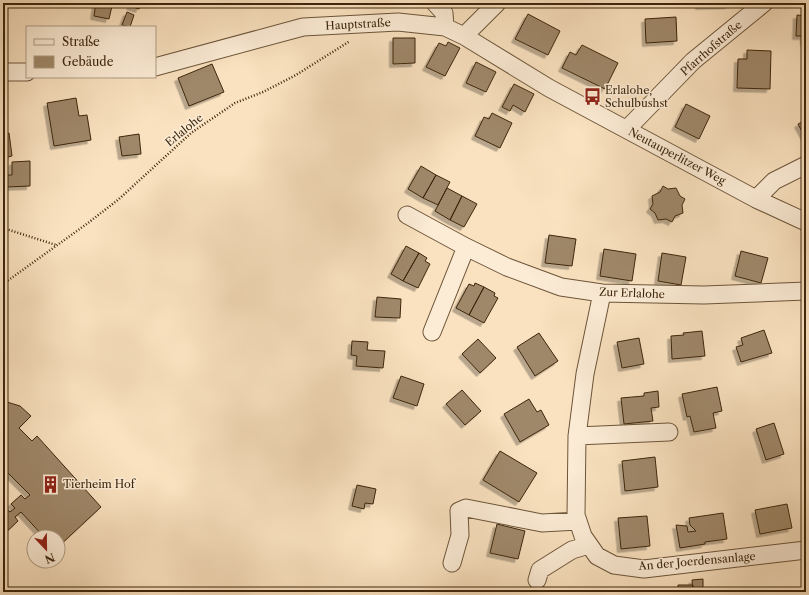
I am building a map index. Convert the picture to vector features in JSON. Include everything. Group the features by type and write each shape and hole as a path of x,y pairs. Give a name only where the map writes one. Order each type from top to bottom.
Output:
{"street":[{"path":"435,3 444,13 446,27"},
{"path":"464,36 497,3"},
{"name":"Pfarrhofstraße","path":"627,129 693,61 764,3"},
{"name":"Hauptstraße","path":"156,67 303,27 398,22 446,27 464,36 549,88"},
{"path":"3,72 26,72"},
{"name":"Neutauperlitzer Weg","path":"549,88 756,199 806,222"},
{"path":"756,199 774,181 806,165"},
{"name":"Zur Erlalohe","path":"407,215 507,267 561,287 602,293 704,295 806,291"},
{"path":"432,332 466,247"},
{"name":"An der Joerdensanlage","path":"602,293 586,374 577,436 576,515 583,536 597,556 614,565 644,569 806,550"},
{"path":"577,436 669,432"},
{"path":"452,563 460,535 459,510 466,508 542,523 578,521"},
{"path":"537,580 540,570 572,550 589,545"}],"path":[{"name":"Erlalohe","path":"3,284 119,198 191,133 235,103 263,92 296,75 350,40"},
{"path":"3,228 57,245"}],"building":[{"path":"96,3 112,6 109,19 94,16"},
{"path":"131,3 142,3 139,9 130,6"},
{"path":"699,3 729,3 729,5 699,6"},
{"path":"127,12 134,15 130,26 122,25"},
{"path":"528,14 560,31 548,55 515,39"},
{"path":"797,15 806,16 806,42 804,42 804,36 796,36"},
{"path":"676,17 677,41 646,43 645,19"},
{"path":"393,38 415,38 415,63 393,64"},
{"path":"448,42 460,48 445,76 426,67 439,43 446,46"},
{"path":"582,45 618,63 605,89 562,68 570,52 576,55"},
{"path":"747,50 771,51 770,89 737,88 738,59 747,59"},
{"path":"476,62 496,72 486,92 466,83"},
{"path":"212,64 224,92 189,106 178,78"},
{"path":"514,84 534,94 525,112 513,105 510,111 502,107"},
{"path":"76,98 79,116 87,115 91,140 54,146 47,103"},
{"path":"686,104 710,116 699,139 675,127"},
{"path":"492,113 512,123 500,148 475,136 484,117 489,119"},
{"path":"806,120 806,139 798,124"},
{"path":"3,133 9,133 12,156 3,158"},
{"path":"139,134 141,154 122,156 119,137"},
{"path":"30,161 30,186 6,187 6,175 12,175 12,162"},
{"path":"421,166 436,175 423,198 408,189"},
{"path":"436,175 450,182 438,205 423,198"},
{"path":"663,186 668,189 676,188 680,196 685,199 682,205 683,213 675,216 672,222 666,219 658,220 655,213 650,209 653,204 652,196 660,192"},
{"path":"447,188 462,196 450,220 435,211"},
{"path":"462,196 477,204 464,227 450,220"},
{"path":"549,235 576,239 572,266 545,263"},
{"path":"406,246 419,253 403,281 391,274"},
{"path":"604,249 636,254 632,281 600,276"},
{"path":"741,251 768,258 761,283 735,276"},
{"path":"419,253 427,258 425,261 430,264 418,288 403,281"},
{"path":"662,253 686,257 681,285 658,281"},
{"path":"475,283 484,287 469,315 456,308 469,284 474,286"},
{"path":"484,287 495,293 494,296 498,298 484,323 469,315"},
{"path":"377,297 401,299 400,318 375,317"},
{"path":"764,330 772,353 741,362 736,347 743,345 741,338"},
{"path":"702,331 705,356 672,359 671,336"},
{"path":"539,333 558,361 535,376 517,347"},
{"path":"639,338 644,364 622,368 617,342"},
{"path":"478,339 496,358 480,373 462,354"},
{"path":"352,341 368,342 367,350 385,351 383,368 356,366 357,356 351,355"},
{"path":"401,376 424,384 417,406 393,398"},
{"path":"717,387 722,411 713,413 716,428 694,432 690,416 687,417 682,394"},
{"path":"462,390 481,411 465,425 446,404"},
{"path":"658,391 659,407 651,408 653,421 624,424 621,398 644,396 644,393"},
{"path":"529,399 537,412 541,410 549,425 520,442 504,414"},
{"name":"Tierheim Hof","path":"3,402 7,402 20,406 31,416 19,428 32,441 37,436 101,507 66,540 66,529 37,529 21,512 15,517 18,521 3,535 3,505 10,512 15,508 11,504 21,495 25,499 30,495 7,472 4,474"},
{"path":"774,423 784,454 766,460 756,429"},
{"path":"500,451 537,473 519,502 483,480"},
{"path":"655,457 658,487 625,491 622,461"},
{"path":"357,485 376,489 373,504 365,503 364,509 352,506"},
{"path":"787,504 792,528 760,534 755,510"},
{"path":"723,513 727,539 680,548 676,525 687,526 688,532 696,531 690,525 689,518"},
{"path":"647,516 650,546 621,549 618,518"},
{"path":"497,524 525,531 518,559 490,553"},
{"path":"703,579 703,592 693,592 692,580"},
{"path":"678,585 693,585 693,592 678,592"}],"place":[{"name":"Erlalohe, Schulbushst","path":"592,96"},
{"name":"Tierheim Hof","path":"50,484"}]}
